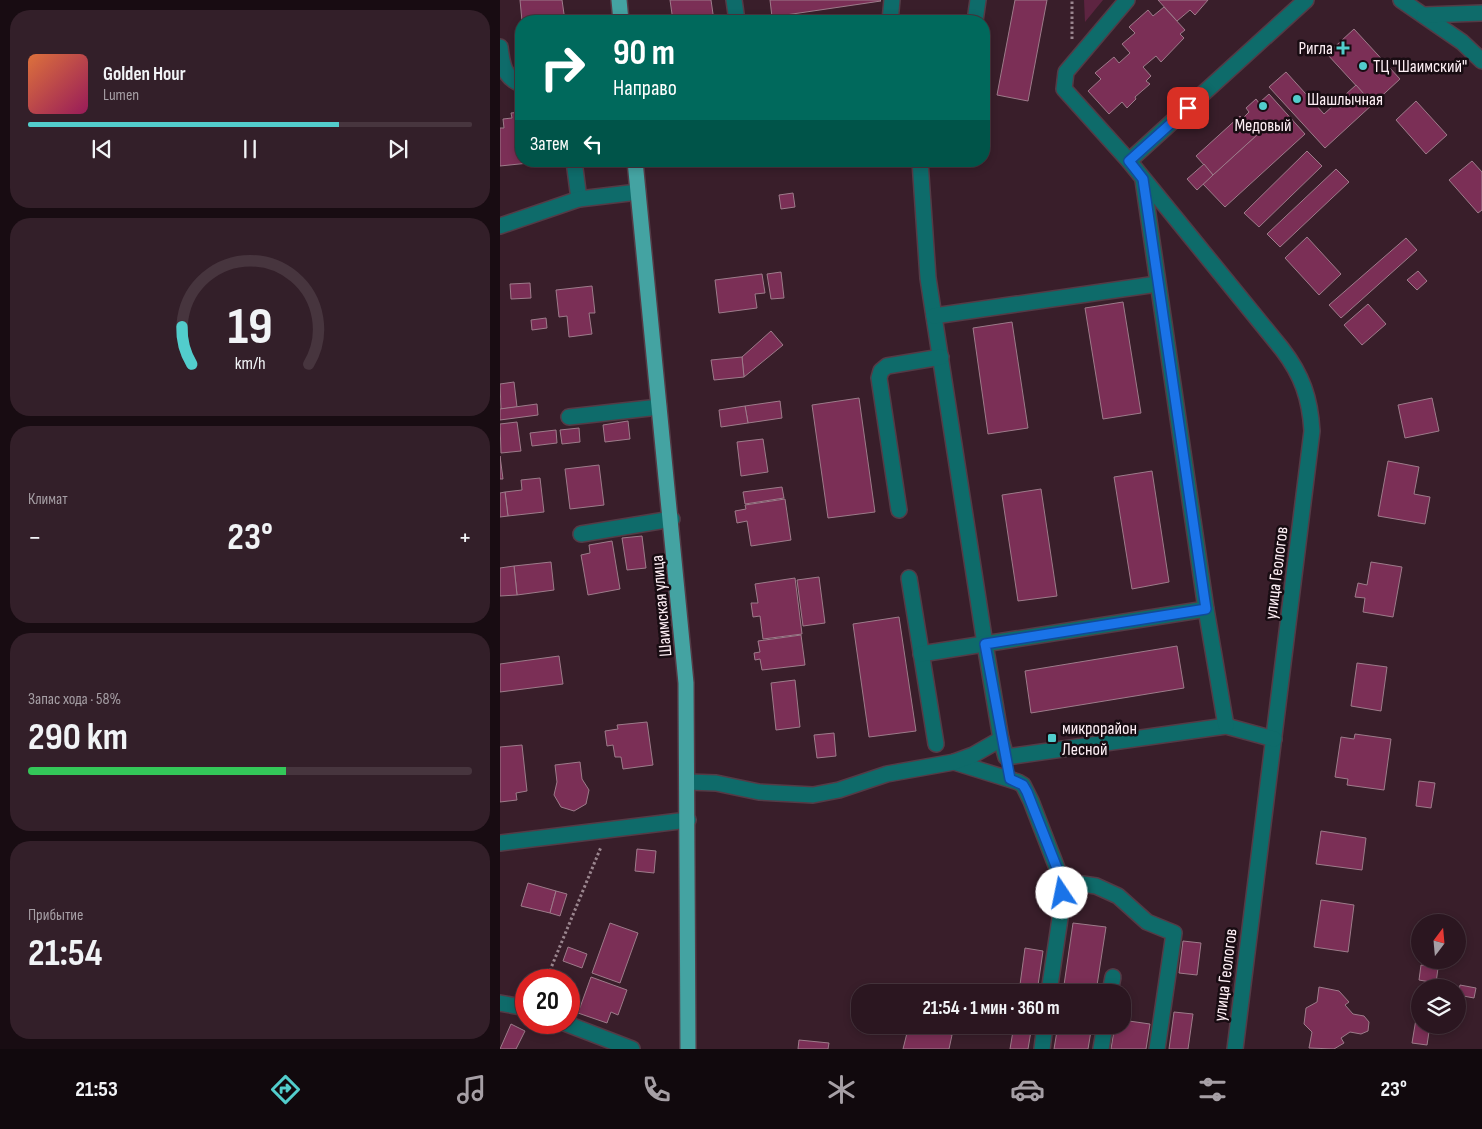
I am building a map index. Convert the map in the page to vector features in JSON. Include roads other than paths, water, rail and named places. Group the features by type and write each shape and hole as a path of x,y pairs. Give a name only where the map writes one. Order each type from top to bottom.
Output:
{"main road":[{"path":"619,0 620,15"},
{"name":"Шаимская улица","path":"636,167 672,519 686,683 688,1049"}],"street":[{"path":"734,0 736,15"},
{"path":"891,15 892,0"},
{"path":"976,15 978,0"},
{"name":"улица Геологов","path":"1127,0 1066,72 1064,89 1129,161 1295,366 1310,404 1312,431 1235,1049"},
{"path":"1129,161 1306,0"},
{"path":"1401,0 1424,14 1462,42 1482,61"},
{"path":"1424,14 1482,13"},
{"path":"500,47 506,74 515,81"},
{"path":"575,167 579,199"},
{"path":"920,167 926,254 934,316 985,644 1001,739 1010,779"},
{"path":"1143,179 1206,609 1226,726"},
{"path":"500,226 579,199 638,192"},
{"path":"934,316 1157,284"},
{"path":"899,510 879,378 881,370 887,366 941,357"},
{"path":"569,417 659,407"},
{"path":"581,534 672,519"},
{"path":"909,578 936,744"},
{"path":"921,654 1206,609"},
{"path":"1006,757 1226,726 1274,740"},
{"path":"688,782 716,783 759,792 813,795 840,790 887,774 954,762 973,755 1001,739"},
{"path":"954,762 1010,779 1023,785 1027,792 1062,881 1062,905 1050,984"},
{"path":"500,843 688,820"},
{"path":"1062,881 1096,886 1118,896 1147,922 1174,933 1157,1049"},
{"path":"1111,984 1112,977"},
{"path":"500,1003 515,1006"},
{"path":"580,1029 632,1049"},
{"path":"1042,1049 1044,1034"},
{"path":"1101,1049 1104,1034"}],"place":[{"name":"Ригла","path":"1343,48"},
{"name":"ТЦ \"Шаимский\"","path":"1363,66"},
{"name":"Шашлычная","path":"1297,99"},
{"name":"Медовый","path":"1263,106"},
{"name":"микрорайон Лесной","path":"1052,738"}]}
